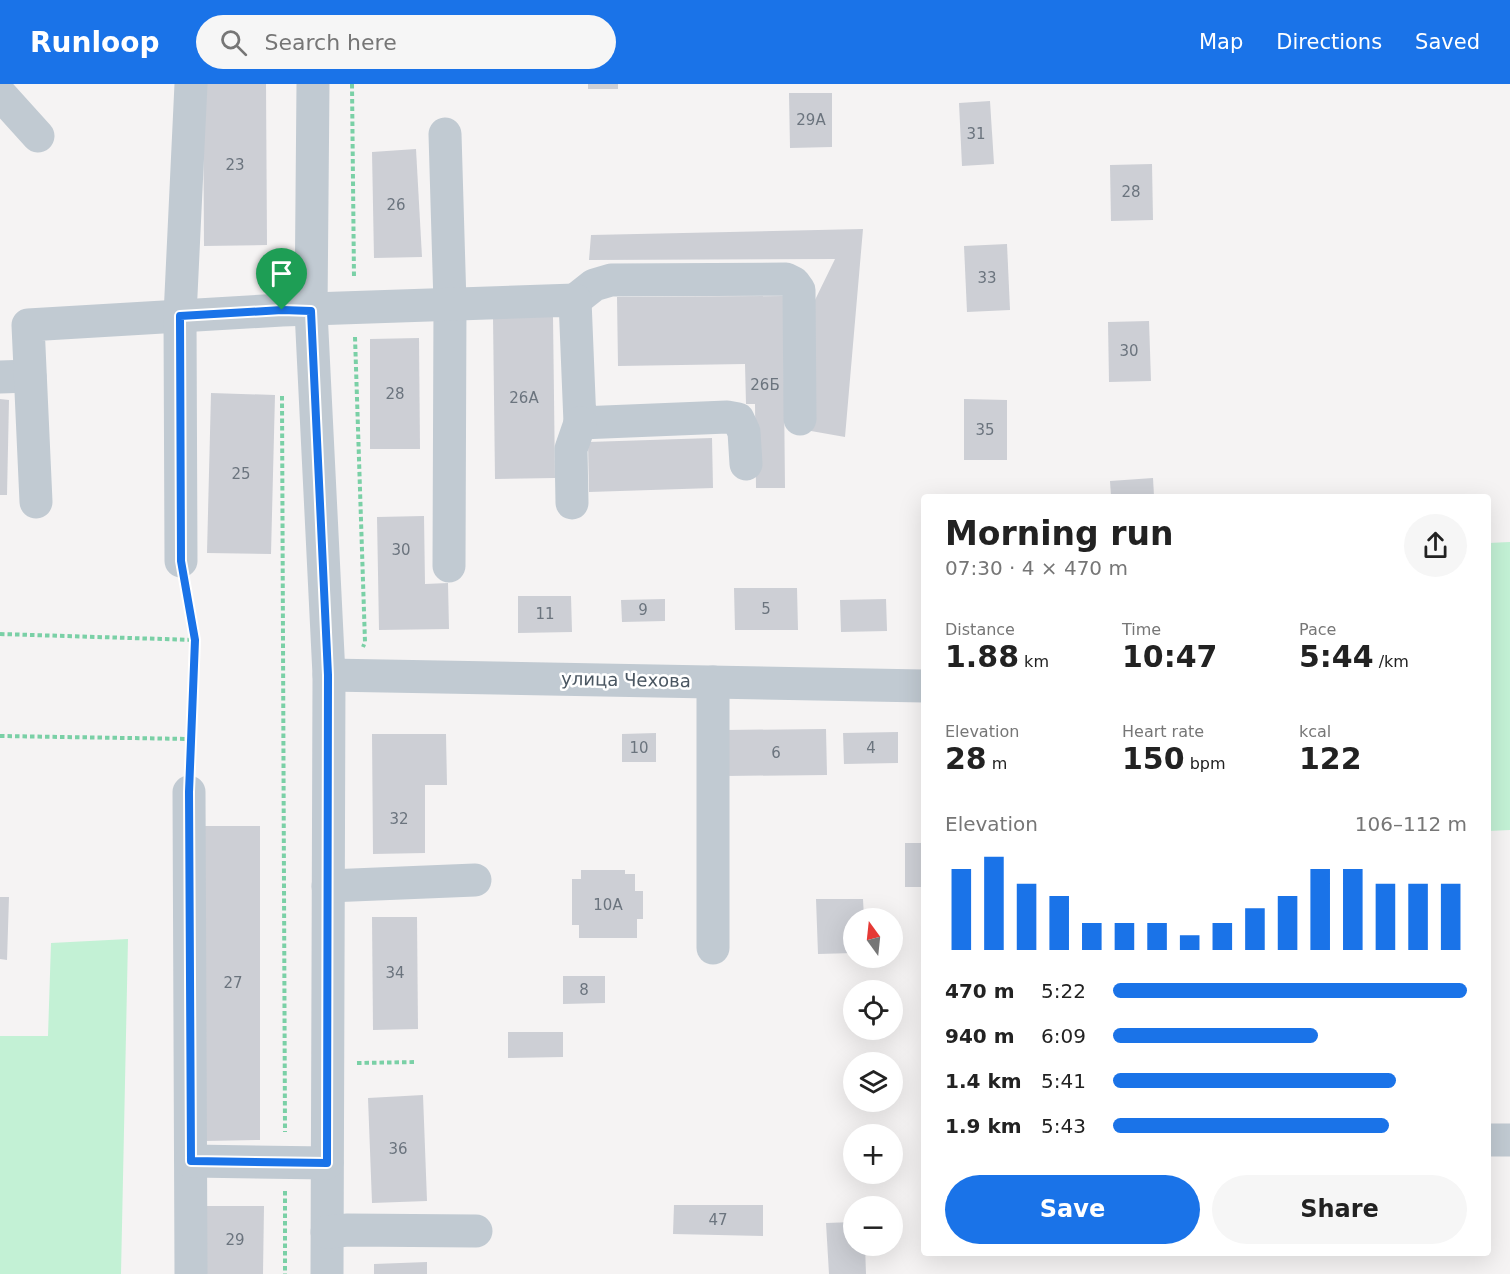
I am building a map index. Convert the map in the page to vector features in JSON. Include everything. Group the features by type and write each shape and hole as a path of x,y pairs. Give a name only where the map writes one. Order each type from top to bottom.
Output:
{"street":[{"path":"181,561 180,316 191,84"},
{"path":"313,84 311,311 328,675 327,1274"},
{"path":"0,94 38,136"},
{"path":"445,134 450,304 449,566"},
{"path":"36,502 15,377 28,325 180,316 574,300 594,285 611,280 786,279 794,283 799,290 800,419"},
{"path":"572,503 571,449 580,423 574,300"},
{"path":"580,423 727,417 738,419 744,432 746,464"},
{"name":"улица Чехова","path":"328,675 921,686"},
{"path":"713,682 713,948"},
{"path":"189,792 191,1274"},
{"path":"328,886 475,880"},
{"path":"1491,1140 1510,1140"},
{"path":"191,1161 327,1163"},
{"path":"327,1232 348,1230 476,1231"}],"path":[{"path":"282,394 285,1274"},
{"path":"181,561 195,640 189,792"},
{"path":"0,634 195,640"},
{"path":"0,736 191,739"},
{"path":"347,1064 417,1062"}],"green space":[{"path":"1510,542 1510,830 1491,831 1491,543"},
{"path":"128,939 121,1274 0,1274 0,1036 48,1036 51,943"}],"building":[{"path":"203,84 266,84 267,245 204,246"},
{"path":"588,84 618,84 618,89 588,89"},
{"path":"789,93 832,93 832,147 790,148"},
{"path":"990,101 994,164 962,166 959,103"},
{"path":"416,149 422,257 374,258 372,152"},
{"path":"1152,164 1153,220 1111,221 1110,165"},
{"path":"863,229 845,437 811,431 814,302 835,259 589,260 591,235"},
{"path":"1007,244 1010,310 967,312 964,246"},
{"path":"783,296 785,488 756,488 755,404 746,404 745,364 618,366 617,297"},
{"path":"493,317 553,317 555,478 495,479"},
{"path":"1149,321 1151,381 1109,382 1108,322"},
{"path":"419,338 420,449 370,449 370,339"},
{"path":"211,393 275,395 271,554 207,553"},
{"path":"0,399 9,400 7,495 0,495"},
{"path":"964,399 1007,400 1007,460 964,460"},
{"path":"712,438 713,488 589,492 588,442"},
{"path":"1153,478 1154,494 1111,494 1110,481"},
{"path":"424,516 425,584 448,583 449,629 379,630 377,517"},
{"path":"734,588 797,588 798,630 735,630"},
{"path":"518,596 571,596 572,632 518,633"},
{"path":"665,599 665,621 622,622 621,600"},
{"path":"886,599 887,631 841,632 840,600"},
{"path":"826,729 827,775 725,776 725,730"},
{"path":"898,732 898,763 844,764 843,733"},
{"path":"656,733 656,762 622,762 622,734"},
{"path":"372,734 446,734 447,785 425,785 425,853 373,854"},
{"path":"205,826 260,826 260,1140 205,1141"},
{"path":"905,843 921,843 921,887 905,887"},
{"path":"581,870 625,870 625,874 635,874 635,891 643,891 643,919 637,919 637,938 579,938 579,925 572,925 572,879 581,879"},
{"path":"0,897 9,897 7,960 0,959"},
{"path":"816,899 863,899 863,908 843,908 843,953 818,954"},
{"path":"372,917 417,917 418,1029 373,1030"},
{"path":"563,976 605,976 605,1003 563,1004"},
{"path":"508,1032 563,1032 563,1057 508,1058"},
{"path":"423,1095 427,1201 372,1203 368,1098"},
{"path":"674,1205 763,1205 763,1236 673,1234"},
{"path":"206,1206 264,1206 263,1274 206,1274"},
{"path":"843,1222 843,1256 865,1256 866,1274 829,1274 826,1223"},
{"path":"427,1262 427,1274 374,1274 374,1264"}],"route":[{"path":"282,310 311,311 328,675 327,1163 191,1161 189,792 195,640 181,561 180,316 282,310"}]}
